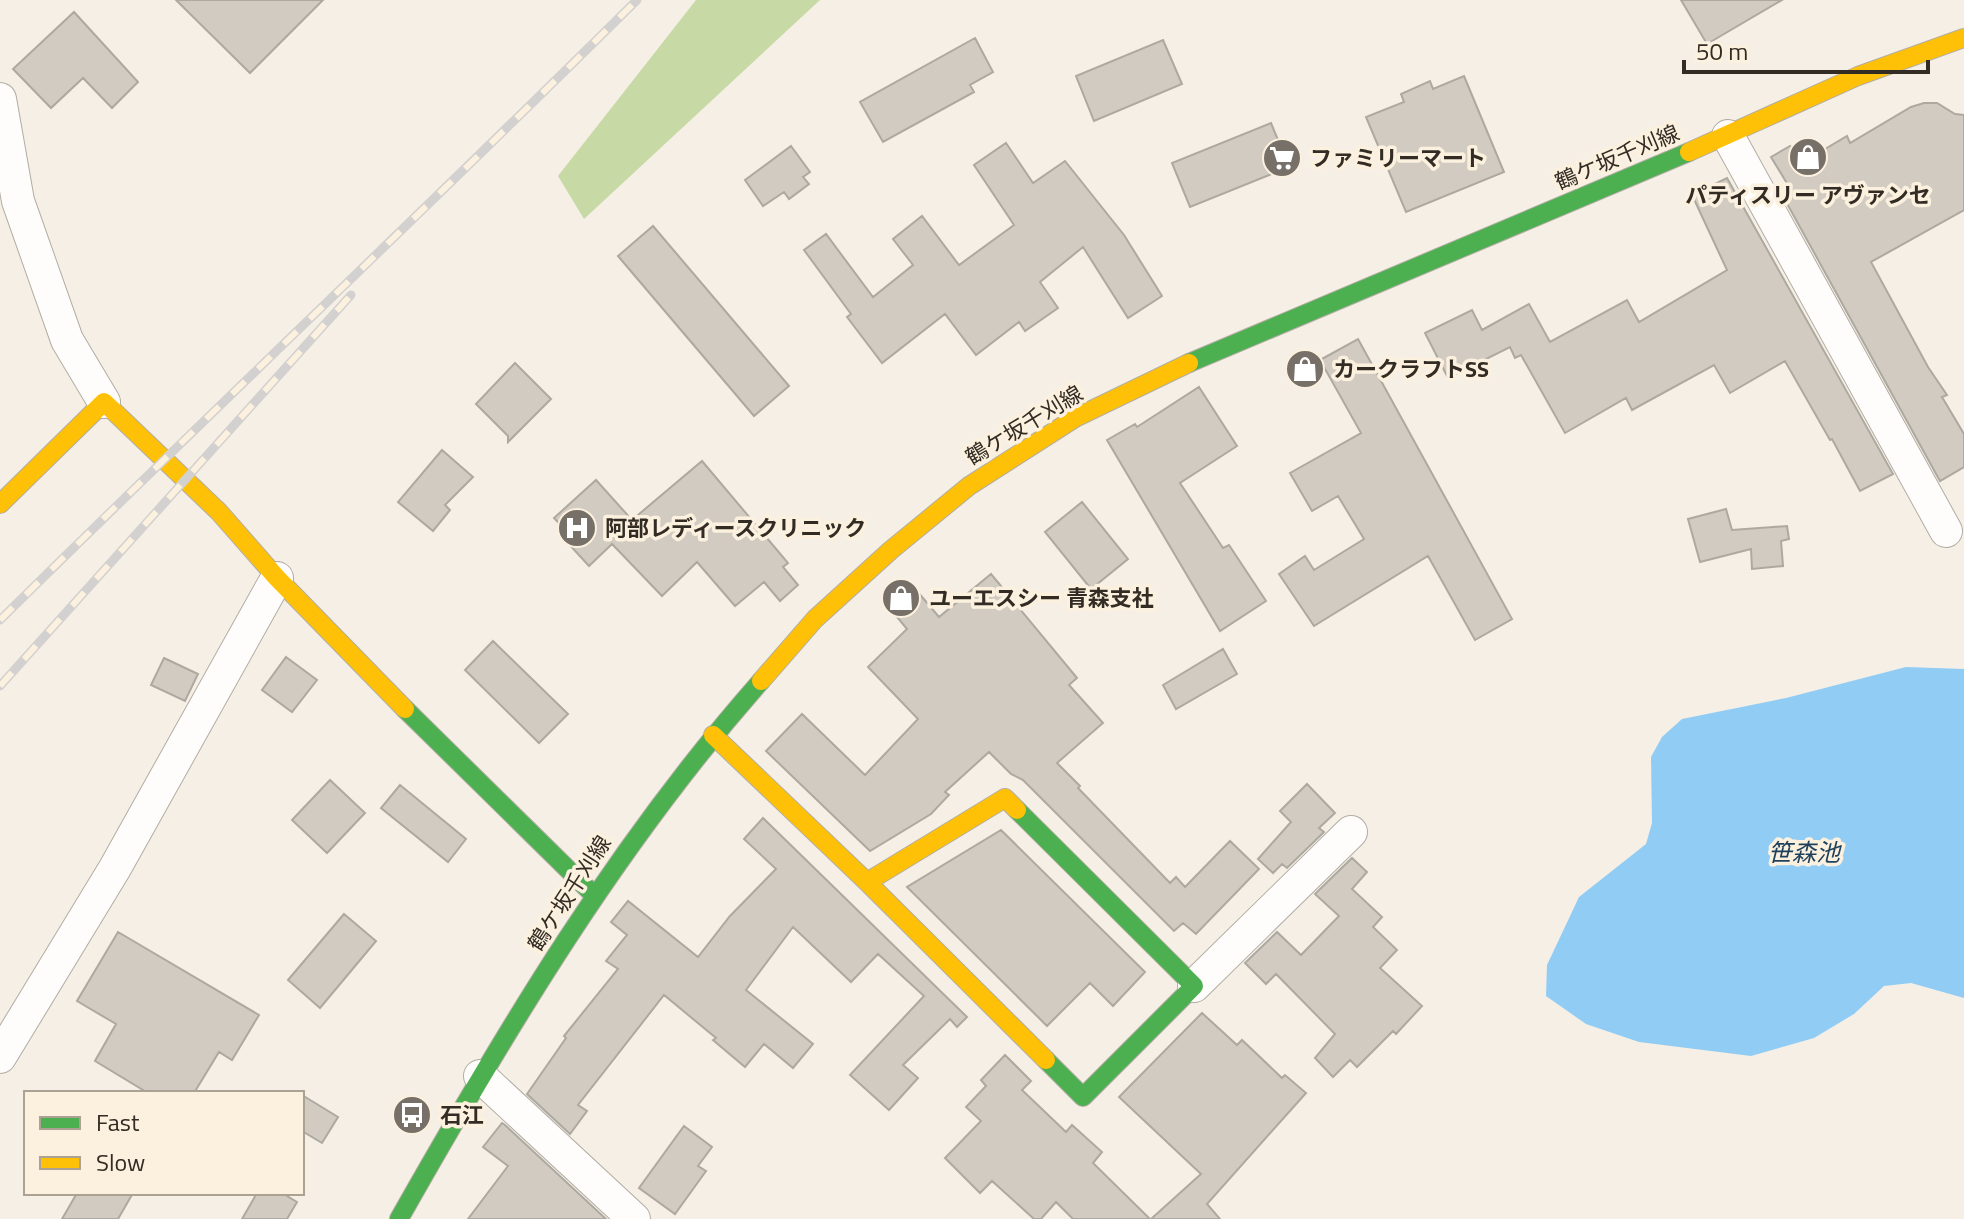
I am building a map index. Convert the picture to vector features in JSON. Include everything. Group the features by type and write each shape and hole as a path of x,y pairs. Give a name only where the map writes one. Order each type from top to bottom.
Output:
{"main road":[{"name":"鶴ケ坂千刈線","path":"399,1219 480,1076 594,895 713,735 815,619 891,550 969,486 1075,418 1219,349 1728,136 1858,76 1964,38"},
{"path":"0,504 104,402 219,512 277,578 420,725 594,895"},
{"path":"713,735 867,882 1083,1097 1194,986 1005,798 867,882"}],"street":[{"path":"0,99 18,201 13,228 67,340 104,402"},
{"path":"1728,136 1946,531"},
{"path":"0,1057 115,868 277,578"},
{"path":"1194,986 1351,832"},
{"path":"480,1076 634,1219"}],"green space":[{"path":"696,0 820,0 584,219 558,176"}],"water":[{"name":"笹森池","path":"1906,667 1964,669 1964,998 1911,983 1884,986 1854,1014 1814,1038 1751,1056 1639,1042 1586,1024 1546,996 1547,965 1579,897 1646,844 1652,823 1651,757 1662,737 1682,719 1786,698"}],"building":[{"path":"176,0 323,0 250,73"},
{"path":"1681,0 1782,0 1707,44"},
{"path":"74,12 138,82 112,108 83,78 51,108 13,69"},
{"path":"975,38 993,72 970,85 974,92 883,142 860,102"},
{"path":"1163,40 1182,84 1094,121 1076,76"},
{"path":"1464,76 1504,172 1406,212 1366,117 1404,102 1401,94 1430,81 1433,89"},
{"path":"1937,103 1955,114 1964,115 1964,210 1871,262 1928,367 1947,395 1942,397 1964,434 1964,467 1940,481 1779,189 1788,185 1771,157 1790,146 1815,155 1847,136 1850,143 1911,107"},
{"path":"1271,123 1289,167 1190,207 1172,163"},
{"path":"1006,143 1033,183 1065,161 1124,235 1162,296 1128,318 1083,247 1040,282 1058,308 1025,331 1019,322 976,355 945,314 882,363 847,317 851,314 804,250 826,234 873,297 913,265 893,239 922,216 959,265 1014,225 974,165"},
{"path":"791,146 810,172 803,177 809,184 789,199 784,192 763,206 745,180"},
{"path":"1727,178 1893,474 1860,491 1785,361 1730,393 1714,365 1632,410 1626,398 1565,433 1521,355 1515,358 1510,347 1448,378 1425,333 1472,310 1482,330 1529,304 1550,342 1627,300 1639,322 1727,270 1692,195"},
{"path":"653,226 789,386 754,416 618,256"},
{"path":"1358,339 1512,619 1475,640 1428,556 1314,626 1279,574 1305,556 1314,570 1364,539 1338,496 1312,511 1290,473 1361,433 1320,360"},
{"path":"515,363 551,399 508,442 508,436 476,404"},
{"path":"1199,387 1237,446 1180,483 1223,548 1229,545 1266,601 1220,631 1107,440 1135,424 1137,427"},
{"path":"442,450 473,477 445,505 450,510 433,531 398,502"},
{"path":"702,461 788,563 783,567 798,585 780,601 764,582 735,606 697,562 662,596 612,544 589,566 567,542 572,537 554,518 596,480 632,520"},
{"path":"1082,502 1128,559 1091,589 1045,532"},
{"path":"1726,509 1732,530 1787,526 1789,539 1781,541 1783,566 1752,569 1751,549 1700,562 1688,519"},
{"path":"991,574 1077,678 1069,685 1103,723 1057,763 1080,786 1078,788 1170,883 1176,877 1185,887 1230,841 1259,869 1196,934 1183,923 1174,931 1023,780 1011,774 989,752 945,792 949,795 931,814 870,851 766,751 802,714 865,775 918,719 868,667 907,629 892,611 917,591 939,617"},
{"path":"493,641 568,714 539,743 465,670"},
{"path":"1223,649 1237,674 1176,709 1163,685"},
{"path":"286,657 317,680 292,712 262,690"},
{"path":"164,658 198,674 185,701 151,685"},
{"path":"330,780 365,813 327,853 292,820"},
{"path":"1307,784 1335,813 1319,828 1324,832 1287,868 1282,864 1273,873 1258,859 1291,822 1280,811"},
{"path":"400,785 466,839 448,862 381,808"},
{"path":"763,818 967,1017 957,1027 950,1019 903,1065 918,1078 889,1110 850,1075 924,996 878,954 851,982 793,927 746,990 813,1044 793,1068 764,1044 745,1067 713,1040 716,1038 664,995 578,1105 587,1111 570,1134 527,1094 566,1038 564,1036 618,969 606,961 627,935 611,922 628,901 698,957 730,916 776,869 744,839"},
{"path":"1001,830 1145,972 1113,1006 1090,983 1047,1026 907,887"},
{"path":"1352,858 1367,872 1352,889 1382,917 1373,927 1397,950 1380,968 1422,1006 1396,1034 1393,1031 1357,1067 1350,1060 1333,1077 1315,1058 1335,1034 1276,974 1266,984 1245,963 1277,932 1301,955 1339,916 1315,894"},
{"path":"344,914 376,941 320,1008 288,980"},
{"path":"118,932 259,1015 232,1060 219,1052 195,1091 145,1091 95,1061 116,1024 77,1001"},
{"path":"1202,1013 1237,1045 1242,1040 1282,1078 1285,1075 1306,1093 1207,1204 1220,1219 1151,1219 1201,1174 1119,1097"},
{"path":"1005,1055 1031,1081 1022,1090 1066,1132 1072,1125 1102,1152 1093,1163 1150,1219 1073,1219 1056,1202 1041,1219 1034,1219 992,1181 980,1193 945,1158 981,1121 966,1107 986,1086 981,1080"},
{"path":"304,1096 338,1117 322,1143 304,1132"},
{"path":"502,1123 606,1219 468,1219 508,1166 483,1147"},
{"path":"684,1126 712,1147 698,1166 706,1171 675,1214 639,1188"},
{"path":"76,1195 132,1195 118,1219 62,1219"},
{"path":"256,1195 285,1195 297,1202 287,1219 242,1219"}],"railway":[{"path":"0,620 637,0"},
{"path":"0,686 351,295"}],"traffic: fast":[{"path":"1189,363 1689,152"},
{"path":"399,1219 480,1078 611,873 708,743 761,681"},
{"path":"405,709 594,895"},
{"path":"1017,810 1194,986 1083,1097 1046,1060"}],"traffic: slow":[{"path":"1689,152 1858,76 1964,38"},
{"path":"761,681 815,619 891,550 969,486 1075,418 1189,363"},
{"path":"0,504 104,402 219,512 277,578 405,709"},
{"path":"713,735 1046,1060"},
{"path":"867,882 1005,798 1017,810"}],"place":[{"name":"パティスリー アヴァンセ","path":"1808,157"},
{"name":"ファミリーマート","path":"1282,158"},
{"name":"カークラフトSS","path":"1305,369"},
{"name":"阿部レディースクリニック","path":"577,528"},
{"name":"ユーエスシー 青森支社","path":"901,598"},
{"name":"石江","path":"412,1115"}]}
